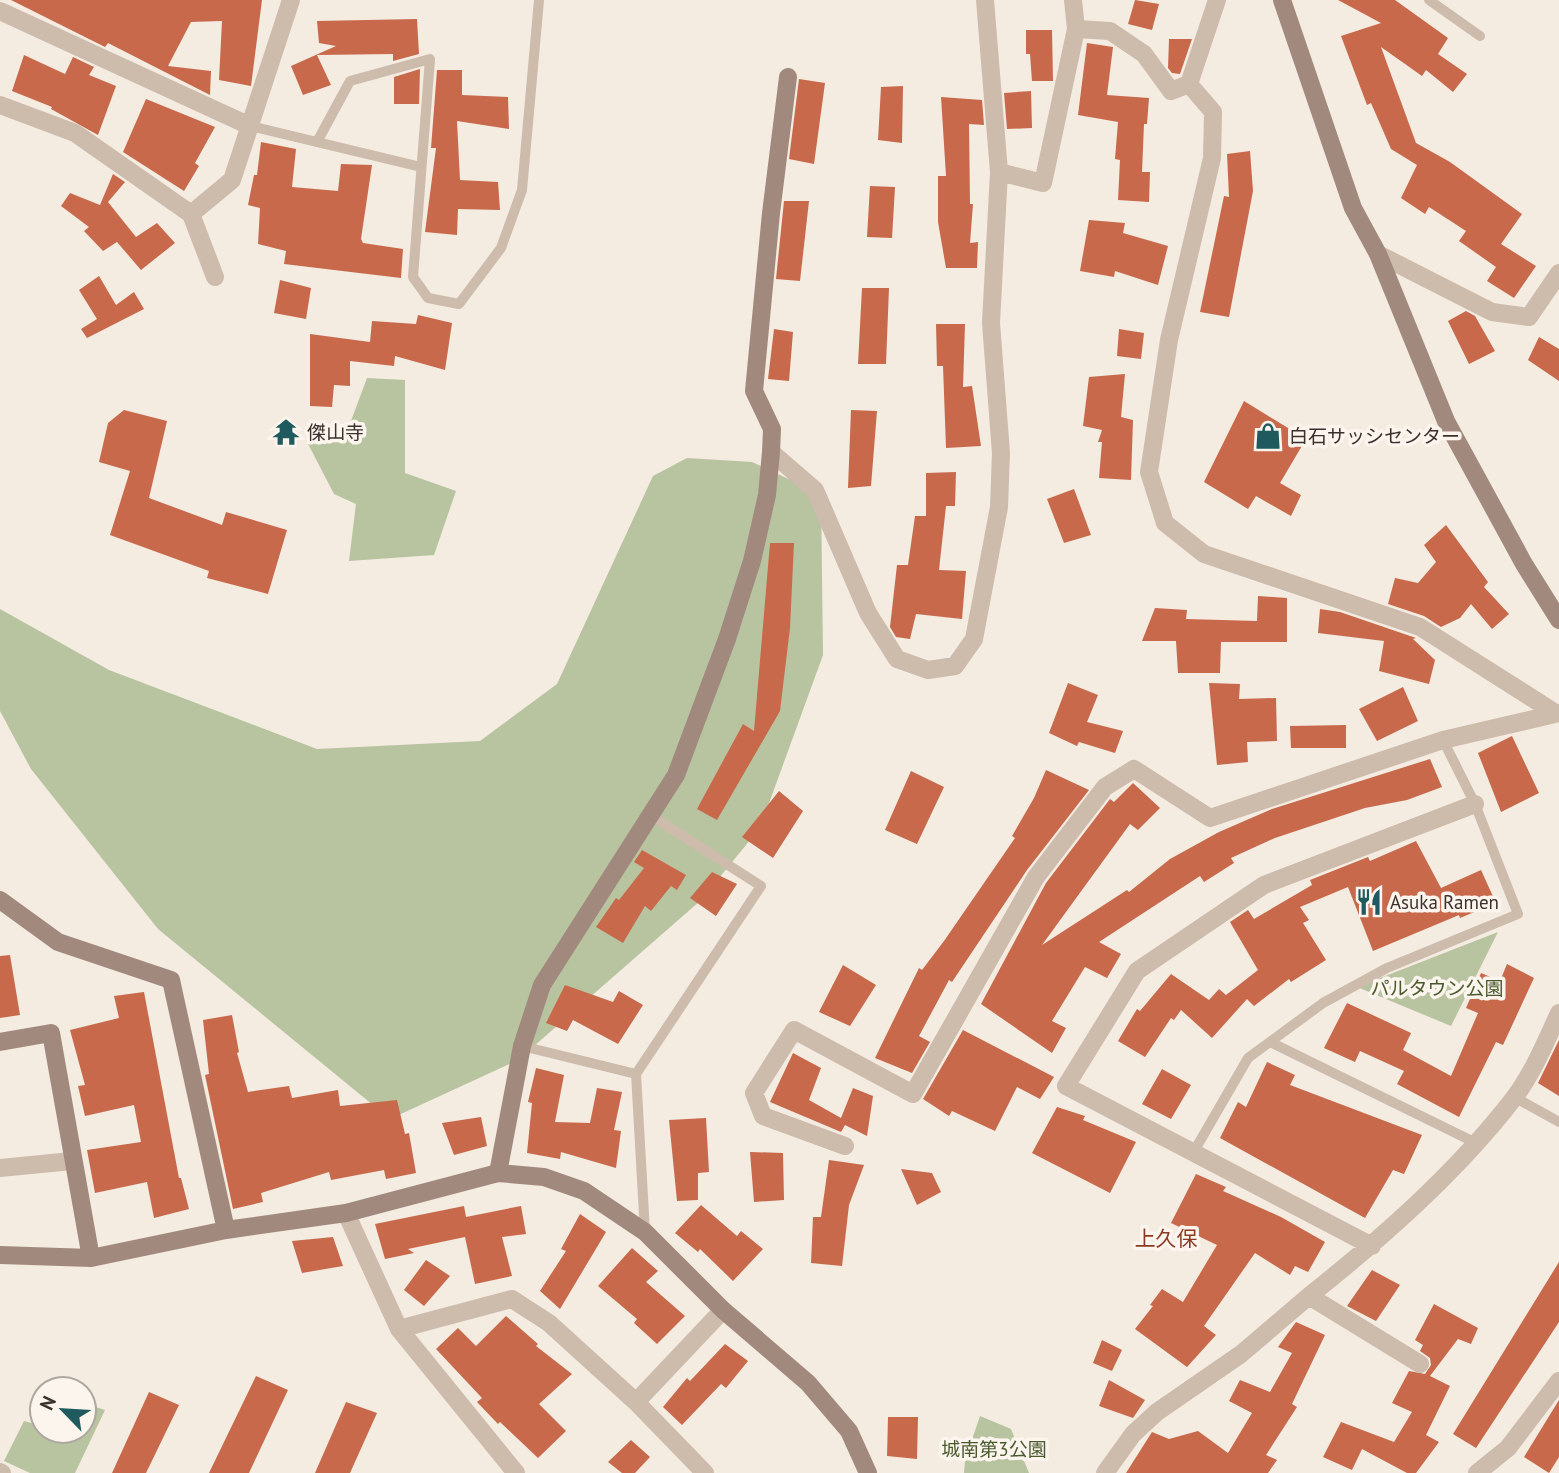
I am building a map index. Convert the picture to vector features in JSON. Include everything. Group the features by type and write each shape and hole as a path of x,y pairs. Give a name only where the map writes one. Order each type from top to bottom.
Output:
{"street":[{"path":"191,214 232,180 291,0"},
{"path":"771,452 815,490 868,613 897,659 928,670 955,666 974,639 999,507 1001,453 991,323 999,172 985,0"},
{"path":"999,172 1043,183 1076,29 1073,0"},
{"path":"1189,84 1217,0"},
{"path":"1282,0 1353,208 1378,254 1446,421 1524,564 1559,620"},
{"path":"0,11 250,126"},
{"path":"1076,29 1110,32 1122,39 1144,54 1171,91 1189,84"},
{"path":"498,1173 522,1046 542,985 676,775 727,639 752,561 767,495 771,452 772,429 754,391 788,77"},
{"path":"1189,84 1213,112 1212,158 1169,340 1149,472 1165,523 1204,554 1420,627 1556,712"},
{"path":"0,105 75,133 191,214 215,277"},
{"path":"1378,254 1492,312 1529,317 1559,273"},
{"path":"845,1146 763,1115 754,1093 794,1030 913,1094 1036,877 1105,787 1134,769 1210,818 1443,740 1556,712"},
{"path":"1372,1246 1066,1086 1137,971 1264,885 1475,804"},
{"path":"0,900 58,942 171,980 226,1230"},
{"path":"1105,1473 1133,1434 1157,1412 1241,1354 1372,1246 1514,1097 1559,1013"},
{"path":"0,1042 51,1033 72,1161 92,1258"},
{"path":"0,1168 72,1161"},
{"path":"0,1255 92,1258 226,1230 346,1213 498,1173 544,1177 583,1191 645,1232 723,1310 808,1383 849,1431 868,1473"},
{"path":"346,1213 399,1329 516,1473"},
{"path":"1309,1296 1420,1364"},
{"path":"399,1329 512,1299 549,1323 636,1402 701,1472"},
{"path":"636,1402 723,1310"},
{"path":"1477,1473 1508,1448 1559,1381"}],"lane":[{"path":"317,142 350,81 430,59 413,277 428,298 459,304 501,248 522,190 540,0"},
{"path":"1429,0 1480,36"},
{"path":"250,126 422,167"},
{"path":"1193,1153 1248,1058 1323,1003 1387,968 1518,914 1475,804 1443,740"},
{"path":"645,1232 636,1074 761,886 650,815"},
{"path":"1270,1042 1474,1142"},
{"path":"522,1046 636,1074"},
{"path":"1514,1097 1559,1122"}],"green space":[{"path":"367,378 405,380 405,473 456,491 434,555 349,561 356,504 334,494 306,440 345,437"},
{"path":"687,458 752,462 821,494 823,655 760,828 700,901 518,1060 390,1119 158,929 31,769 0,711 0,609 109,670 317,749 480,741 557,684 653,476"},
{"name":"パルタウン公園","path":"1498,932 1451,1026 1357,987"},
{"path":"98,1408 105,1410 98,1425"},
{"name":"城南第3公園","path":"980,1416 1011,1429 1029,1473 964,1473 965,1460"},
{"path":"24,1421 28,1422 28,1445 88,1445 75,1473 30,1473 4,1461"}],"building":[{"path":"11,0 262,0 251,86 219,80 222,21 191,22 168,66 211,71 210,95 108,43 105,47"},
{"path":"1135,0 1159,4 1152,30 1128,24"},
{"path":"1338,0 1395,0 1448,38 1438,54 1467,74 1453,92 1426,70 1422,76 1381,47 1416,143 1450,162 1522,214 1501,244 1536,266 1514,298 1487,281 1496,267 1459,241 1466,231 1429,207 1425,214 1401,198 1417,165 1391,149 1371,103 1367,105 1341,36 1381,23"},
{"path":"417,19 419,54 393,61 393,54 317,55 331,85 303,95 291,66 336,46 319,43 317,21"},
{"path":"1026,30 1052,30 1053,81 1032,81 1030,54 1026,54"},
{"path":"1169,39 1192,39 1180,74 1172,73 1168,68"},
{"path":"1087,43 1113,47 1107,95 1149,98 1147,124 1144,124 1142,172 1150,172 1149,202 1118,200 1120,160 1115,159 1118,122 1078,115"},
{"path":"24,55 65,74 73,57 94,67 89,75 116,86 98,135 51,109 52,107 12,91"},
{"path":"420,69 419,104 394,104 394,77"},
{"path":"437,70 462,70 462,95 508,97 509,129 457,121 460,180 498,182 500,210 458,209 457,235 425,232 436,148 431,148"},
{"path":"799,79 825,83 814,164 789,159"},
{"path":"903,86 902,143 878,140 881,87"},
{"path":"1031,91 1032,128 1007,129 1004,93"},
{"path":"941,97 982,100 984,125 969,124 970,204 973,204 970,243 978,242 977,268 946,268 938,222 938,176 946,176"},
{"path":"146,99 215,127 195,163 199,166 184,191 123,152"},
{"path":"261,142 296,149 292,187 338,191 341,164 372,165 361,239 363,243 403,249 401,278 284,264 286,251 258,244 260,208 248,205 254,175 257,175"},
{"path":"1250,151 1253,191 1229,317 1200,312 1224,196 1229,197 1227,154"},
{"path":"113,174 125,182 108,202 136,237 157,223 175,243 141,270 117,242 103,251 84,231 89,227 61,206 70,193 100,205"},
{"path":"870,186 895,187 892,238 867,237"},
{"path":"784,201 809,201 800,281 776,279"},
{"path":"1089,220 1125,223 1123,233 1168,246 1158,285 1115,271 1114,277 1080,271"},
{"path":"99,276 116,305 134,292 144,309 87,338 81,329 97,319 79,290"},
{"path":"280,280 311,288 306,319 274,313"},
{"path":"862,288 889,288 886,364 858,364"},
{"path":"1466,311 1475,316 1495,351 1469,364 1448,321"},
{"path":"418,315 452,323 445,370 395,356 394,366 350,361 350,386 334,385 332,407 310,406 310,334 370,342 372,321 416,324"},
{"path":"936,324 965,324 963,387 972,386 981,446 946,448 943,366 937,366"},
{"path":"774,329 793,332 789,381 768,379"},
{"path":"1119,329 1144,333 1141,359 1117,356"},
{"path":"1539,337 1559,349 1559,381 1528,360"},
{"path":"1125,374 1121,417 1133,420 1131,480 1099,478 1102,442 1098,442 1102,430 1083,426 1089,377"},
{"path":"1244,401 1306,439 1280,483 1301,495 1291,516 1256,496 1248,509 1204,482"},
{"path":"124,410 167,421 149,498 222,525 226,512 287,530 268,594 207,578 209,571 110,535 130,471 99,462 108,423"},
{"path":"851,410 877,411 871,486 848,488"},
{"path":"956,472 955,506 946,506 939,570 966,571 962,619 916,614 910,639 896,637 890,627 897,565 908,565 915,516 926,516 926,473"},
{"path":"1074,489 1091,535 1064,543 1047,499"},
{"path":"1446,525 1488,582 1484,587 1509,614 1492,629 1471,604 1460,618 1441,627 1424,616 1388,604 1395,578 1418,583 1436,562 1424,545"},
{"path":"770,543 794,543 790,628 780,711 717,820 697,809 743,724 754,731"},
{"path":"1258,596 1287,598 1287,642 1221,642 1220,673 1178,673 1176,641 1142,641 1155,608 1187,610 1186,619 1257,621"},
{"path":"1320,609 1340,612 1416,638 1413,639 1435,660 1429,684 1379,671 1384,641 1318,633"},
{"path":"1068,683 1098,695 1087,722 1123,731 1115,753 1079,742 1077,746 1049,733"},
{"path":"1209,683 1240,684 1239,699 1276,698 1277,741 1247,742 1248,762 1217,765"},
{"path":"1403,687 1418,721 1377,741 1359,709"},
{"path":"1346,725 1346,748 1291,748 1290,726"},
{"path":"1512,736 1539,793 1501,812 1478,753"},
{"path":"1430,759 1442,787 1407,800 1365,808 1275,838 1231,858 1234,863 1204,882 1200,876 1099,942 1121,954 1107,978 1085,967 1052,1021 1066,1028 1052,1053 981,1004 1046,883 1110,799 1114,802 1133,783 1160,808 1138,830 1130,824 1042,945 1127,890 1129,892 1170,859 1219,832 1272,809"},
{"path":"1046,770 1089,790 1027,870 952,982 949,980 919,1036 930,1042 912,1073 875,1058 919,968 922,970 944,941 1015,838 1012,836 1034,798"},
{"path":"911,771 944,787 917,844 885,830"},
{"path":"779,791 803,811 773,858 742,837"},
{"path":"1416,841 1441,888 1481,870 1496,903 1460,918 1459,915 1373,951 1348,887 1300,907 1309,920 1303,923 1326,960 1291,982 1289,979 1254,1006 1247,999 1212,1038 1181,1010 1174,1020 1171,1018 1145,1057 1118,1041 1137,1009 1140,1011 1171,974 1209,1000 1219,989 1226,995 1258,970 1230,922 1248,910 1254,919 1312,885 1310,880 1368,857 1370,861"},
{"path":"642,850 686,875 677,890 671,886 651,911 645,906 623,943 596,927 616,898 619,900 644,868 634,862"},
{"path":"712,872 737,884 716,916 690,898"},
{"path":"10,955 20,1015 0,1018 0,956"},
{"path":"1507,964 1534,978 1503,1045 1496,1042 1459,1117 1397,1084 1404,1071 1360,1051 1355,1062 1324,1048 1347,1003 1411,1033 1403,1050 1451,1076 1478,1013 1466,1008 1481,973 1500,981"},
{"path":"843,965 876,985 850,1026 819,1012"},
{"path":"565,985 613,1002 619,991 643,1005 618,1044 573,1020 567,1031 546,1023"},
{"path":"144,992 179,1178 189,1209 154,1218 147,1182 95,1193 87,1150 141,1142 134,1105 85,1116 78,1086 85,1085 70,1030 119,1018 114,996"},
{"path":"232,1015 239,1052 237,1053 248,1092 289,1086 292,1098 338,1090 340,1106 397,1100 405,1134 409,1133 416,1173 386,1179 384,1170 331,1180 329,1172 261,1193 263,1202 233,1209 205,1075 209,1074 203,1020"},
{"path":"963,1030 1054,1077 1040,1099 1017,1087 995,1131 952,1111 949,1116 923,1099"},
{"path":"1559,1040 1559,1096 1538,1083"},
{"path":"793,1053 821,1068 809,1100 841,1118 853,1088 873,1096 867,1136 845,1125 841,1132 770,1102"},
{"path":"1267,1062 1295,1075 1290,1085 1422,1135 1404,1174 1393,1170 1365,1218 1220,1138 1238,1102 1246,1107"},
{"path":"536,1068 564,1075 555,1122 590,1123 597,1088 622,1092 614,1130 621,1131 616,1168 561,1152 560,1159 527,1153 532,1103 528,1102"},
{"path":"1162,1069 1191,1085 1171,1119 1142,1104"},
{"path":"1057,1107 1085,1116 1083,1120 1136,1142 1110,1193 1032,1153"},
{"path":"481,1117 487,1146 454,1155 442,1123"},
{"path":"706,1118 709,1172 698,1173 698,1200 677,1201 669,1120"},
{"path":"750,1152 783,1153 784,1200 754,1202"},
{"path":"829,1160 864,1165 849,1205 842,1266 811,1263 813,1217 821,1217"},
{"path":"901,1169 932,1173 941,1192 917,1205"},
{"path":"1196,1174 1226,1187 1223,1191 1281,1217 1325,1242 1308,1272 1295,1266 1290,1275 1255,1253 1204,1326 1216,1335 1187,1367 1135,1329 1162,1289 1183,1302 1217,1245 1171,1223"},
{"path":"701,1205 737,1236 741,1231 763,1249 733,1281 700,1249 698,1252 675,1233"},
{"path":"464,1206 466,1217 521,1206 526,1234 502,1237 512,1276 475,1284 465,1237 408,1249 414,1253 385,1259 375,1224"},
{"path":"580,1214 606,1232 560,1309 540,1291 566,1251 561,1249"},
{"path":"333,1237 343,1266 302,1273 292,1241"},
{"path":"632,1248 658,1271 646,1282 685,1316 657,1344 634,1323 637,1319 598,1286"},
{"path":"426,1260 450,1276 424,1306 404,1290"},
{"path":"1559,1262 1559,1322 1476,1448 1453,1434"},
{"path":"1372,1270 1400,1285 1376,1321 1347,1306"},
{"path":"1434,1304 1478,1328 1471,1344 1458,1339 1430,1376 1450,1386 1426,1435 1439,1442 1416,1473 1407,1473 1362,1449 1352,1470 1323,1457 1341,1422 1394,1442 1412,1412 1392,1403 1409,1371 1425,1374 1431,1365 1430,1358 1420,1351 1423,1345 1415,1340"},
{"path":"506,1316 538,1344 536,1346 572,1374 539,1404 566,1431 538,1458 477,1402 482,1398 436,1349 458,1328 476,1346"},
{"path":"1296,1322 1325,1335 1292,1404 1297,1407 1266,1455 1277,1460 1268,1473 1126,1473 1152,1432 1169,1439 1198,1431 1228,1453 1252,1413 1229,1401 1240,1380 1270,1392 1292,1353 1278,1347"},
{"path":"1102,1340 1122,1350 1112,1371 1093,1363"},
{"path":"725,1344 748,1361 726,1388 721,1384 682,1425 663,1407 687,1378 690,1381"},
{"path":"256,1376 288,1390 249,1473 209,1473"},
{"path":"1109,1380 1145,1400 1133,1418 1099,1406"},
{"path":"149,1392 179,1405 146,1473 112,1473"},
{"path":"1559,1400 1559,1457 1549,1473 1524,1457"},
{"path":"346,1402 377,1413 350,1473 315,1473"},
{"path":"888,1417 918,1417 917,1459 887,1456"},
{"path":"631,1440 650,1457 635,1473 622,1473 608,1462"}],"place":[{"name":"傑山寺","path":"286,432"},
{"name":"白石サッシセンター","path":"1268,436"},
{"name":"Asuka Ramen","path":"1369,902"}],"district":[{"name":"上久保","path":"1166,1238"}]}
